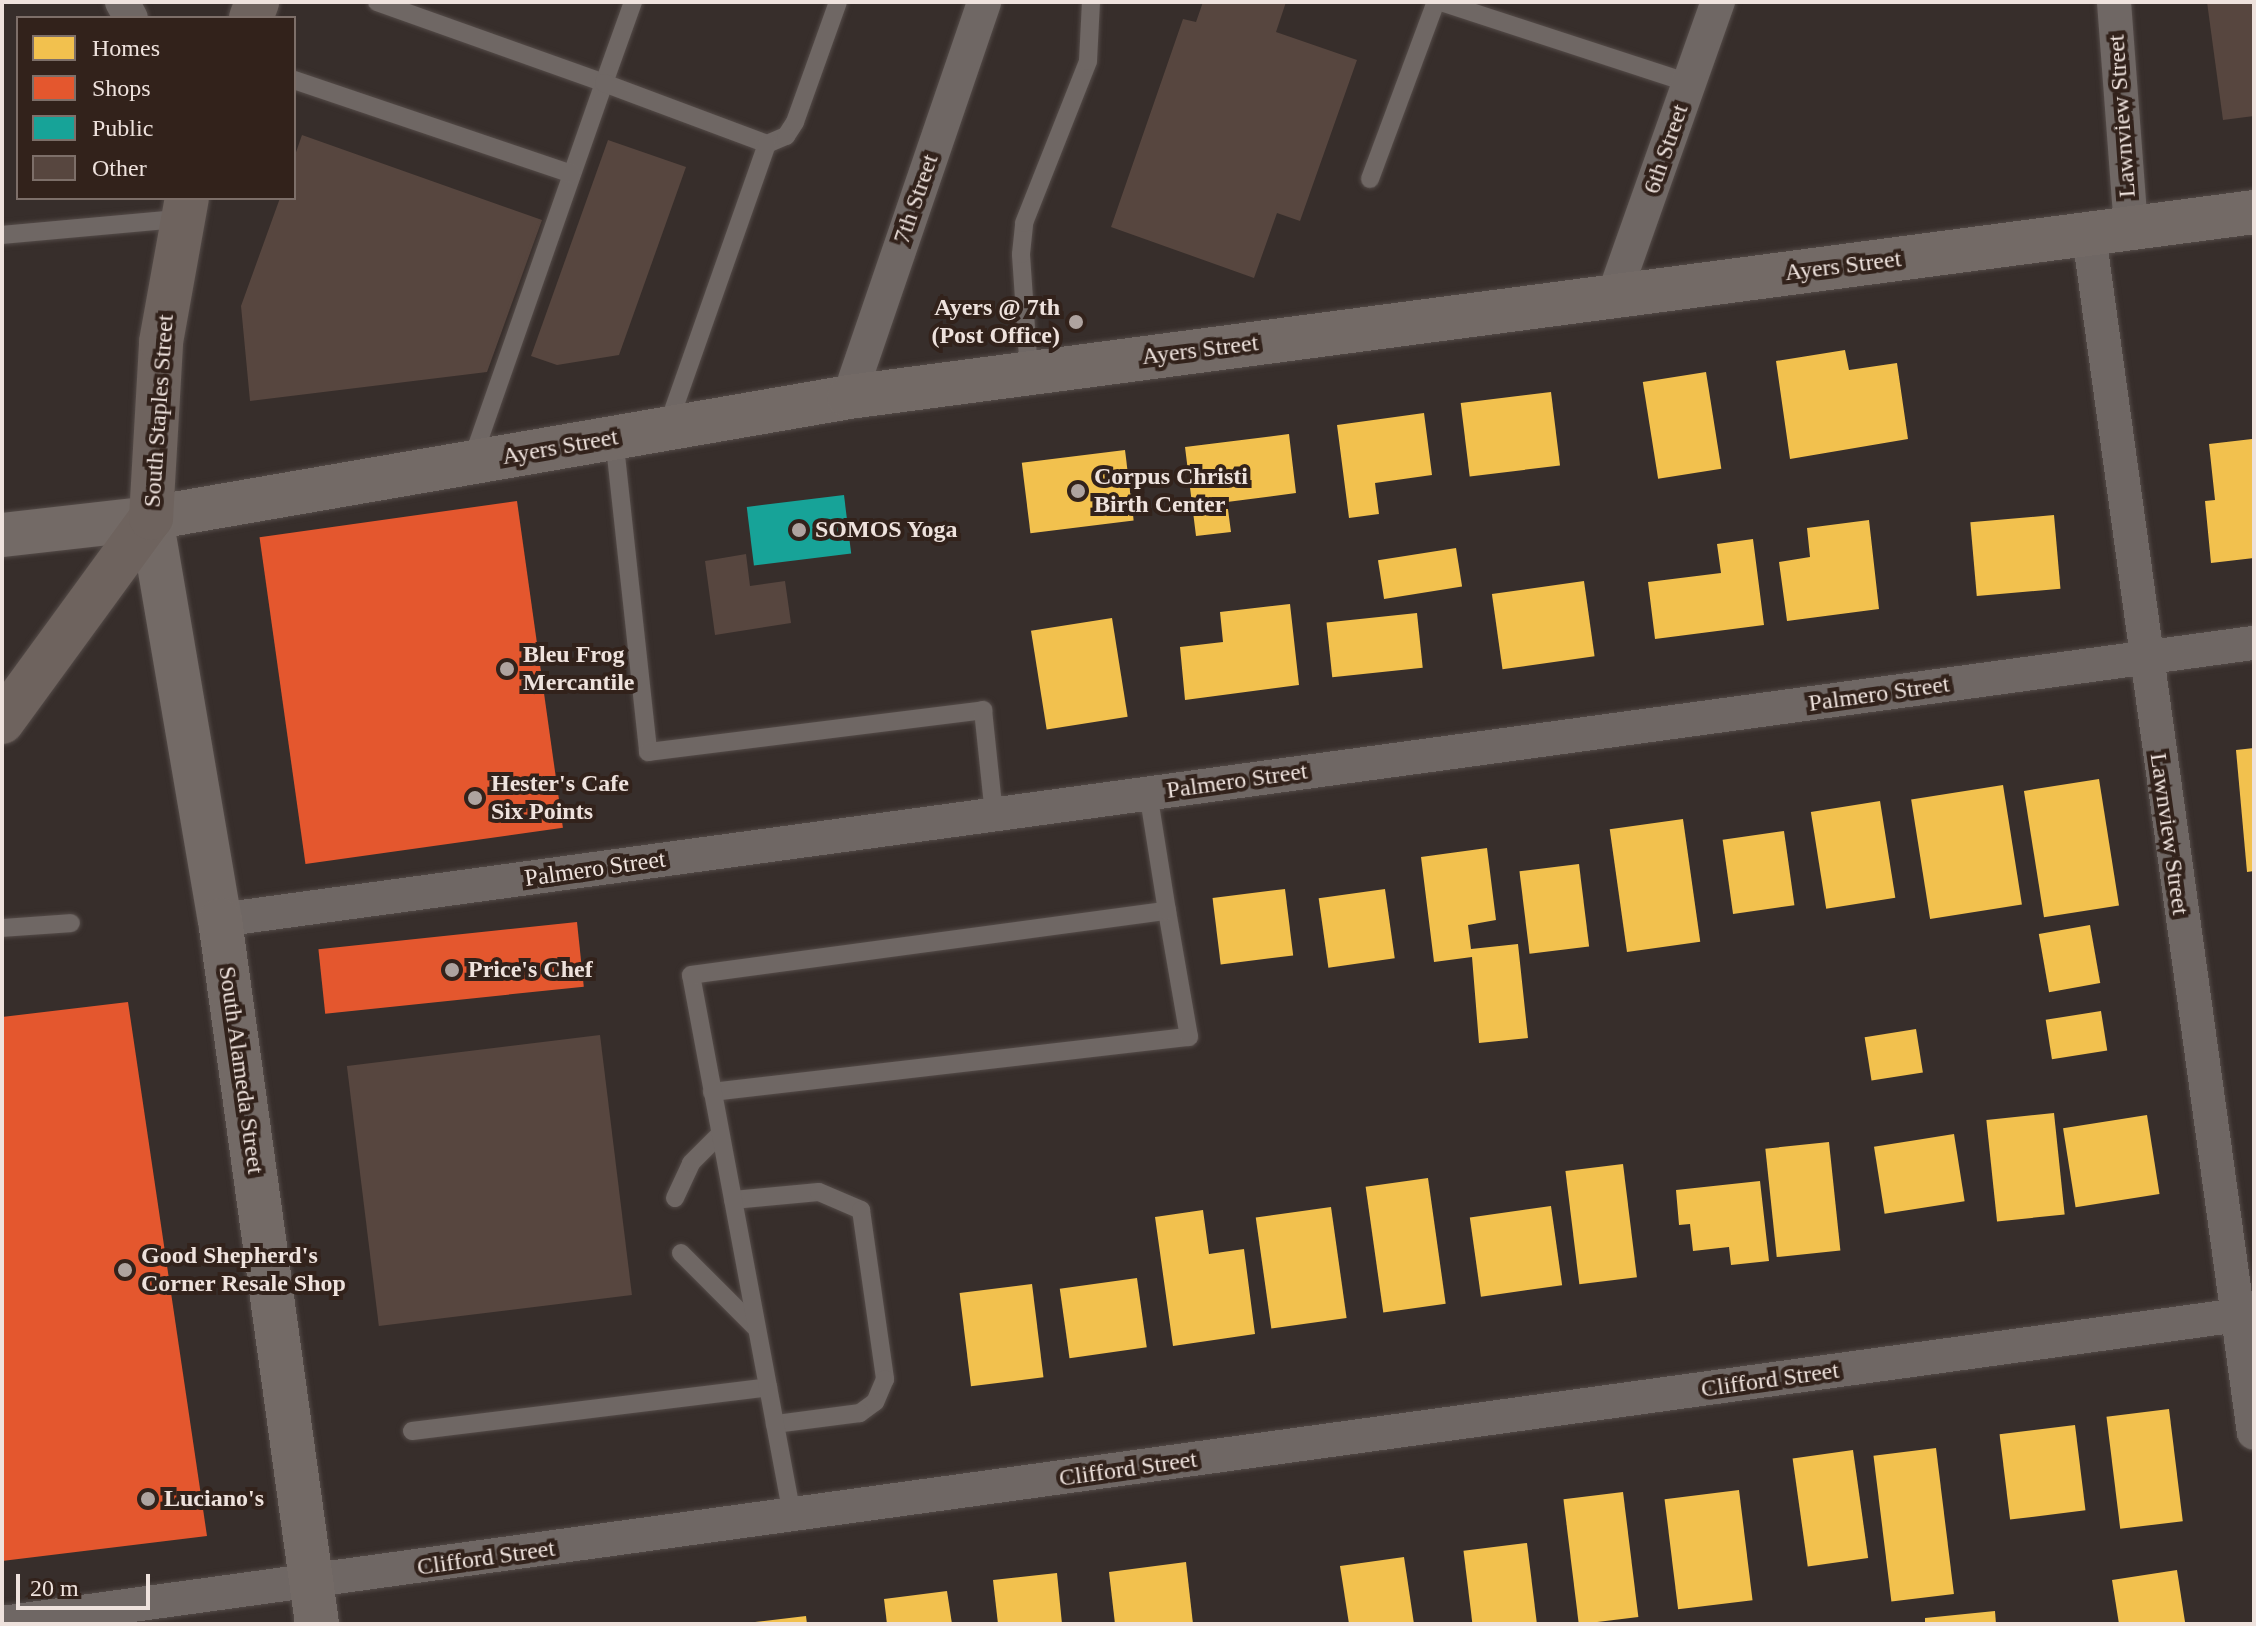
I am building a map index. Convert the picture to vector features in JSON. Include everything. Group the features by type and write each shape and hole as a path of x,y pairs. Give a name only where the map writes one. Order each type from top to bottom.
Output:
{"main road":[{"name":"South Staples Street","path":"2,722 151,518 161,342 183,209"},
{"name":"Ayers Street","path":"2,535 151,518 849,397 2254,212"},
{"name":"South Alameda Street","path":"151,518 220,920 317,1624"}],"street":[{"name":"7th Street","path":"849,397 984,2"},
{"name":"6th Street","path":"1614,295 1718,2"},
{"name":"Lawnview Street","path":"2114,2 2110,232 2144,657 2245,1314 2254,1433"},
{"name":"Palmero Street","path":"220,920 2254,643"},
{"name":"Clifford Street","path":"2,1623 2245,1314"}],"lane":[{"path":"377,2 767,144 786,136 795,122 838,2"},
{"path":"471,462 633,2"},
{"path":"1029,372 1021,254 1024,223 1088,61 1091,2"},
{"path":"1370,179 1439,2 1689,83"},
{"path":"296,81 571,174"},
{"path":"667,428 767,144"},
{"path":"2,235 183,209"},
{"path":"614,437 648,752 983,710 994,814"},
{"path":"712,1092 1189,1037 1148,793"},
{"path":"792,1515 691,975 1167,911"},
{"path":"2,928 71,923"},
{"path":"675,1198 691,1163 720,1134"},
{"path":"733,1200 819,1192 861,1210 885,1379 875,1402 860,1413 775,1424"},
{"path":"681,1253 757,1329"},
{"path":"412,1431 768,1387"}],"building: Homes":[{"path":"1845,350 1849,370 1897,363 1908,439 1790,459 1776,361"},
{"path":"1706,372 1721,469 1658,479 1643,382"},
{"path":"1551,392 1560,465 1470,477 1461,403"},
{"path":"1424,413 1432,475 1375,483 1379,514 1349,518 1337,425"},
{"path":"1289,434 1296,493 1227,502 1231,532 1196,536 1185,447"},
{"path":"2252,439 2254,558 2211,563 2205,501 2215,500 2209,444"},
{"name":"Corpus Christi Birth Center","path":"1125,450 1134,520 1030,533 1022,463"},
{"path":"2054,515 2060,589 1977,596 1970,522"},
{"path":"1869,520 1879,609 1787,621 1779,562 1810,557 1807,528"},
{"path":"1753,539 1764,625 1655,639 1648,582 1721,573 1717,544"},
{"path":"1456,548 1462,587 1384,599 1378,560"},
{"path":"1584,581 1595,656 1502,669 1492,594"},
{"path":"1290,604 1299,685 1185,700 1180,647 1223,642 1220,612"},
{"path":"1417,613 1423,668 1332,677 1326,623"},
{"path":"1112,618 1128,717 1047,730 1031,631"},
{"path":"2254,748 2254,871 2247,872 2236,750"},
{"path":"2099,779 2119,905 2044,917 2024,791"},
{"path":"2003,785 2022,905 1930,919 1911,800"},
{"path":"1880,801 1895,898 1826,909 1811,812"},
{"path":"1683,819 1700,942 1627,952 1610,829"},
{"path":"1784,831 1794,905 1733,914 1723,840"},
{"path":"1487,848 1496,920 1468,925 1471,949 1518,944 1528,1038 1479,1043 1472,957 1434,962 1421,857"},
{"path":"1579,864 1589,946 1530,954 1519,871"},
{"path":"1285,889 1293,956 1221,964 1213,898"},
{"path":"1385,889 1395,958 1328,968 1319,898"},
{"path":"2090,925 2100,983 2049,992 2039,934"},
{"path":"2101,1011 2107,1051 2052,1059 2046,1020"},
{"path":"1916,1029 1923,1072 1872,1081 1865,1037"},
{"path":"2054,1113 2065,1214 1997,1222 1986,1120"},
{"path":"2147,1115 2160,1194 2076,1207 2063,1128"},
{"path":"1954,1134 1965,1201 1885,1214 1874,1147"},
{"path":"1829,1142 1840,1250 1777,1257 1765,1149"},
{"path":"1623,1164 1637,1277 1579,1284 1565,1171"},
{"path":"1428,1178 1446,1304 1383,1313 1366,1187"},
{"path":"1760,1181 1769,1261 1731,1265 1729,1247 1693,1251 1690,1224 1679,1225 1676,1190"},
{"path":"1551,1206 1562,1285 1481,1297 1470,1217"},
{"path":"1331,1207 1347,1318 1271,1328 1256,1218"},
{"path":"1203,1210 1209,1254 1244,1249 1255,1334 1173,1346 1155,1217"},
{"path":"1137,1278 1147,1347 1070,1358 1060,1289"},
{"path":"1032,1284 1043,1377 971,1386 960,1293"},
{"path":"2169,1409 2183,1521 2120,1529 2106,1417"},
{"path":"2075,1425 2085,1510 2010,1520 2000,1434"},
{"path":"1936,1448 1954,1594 1891,1602 1873,1456"},
{"path":"1853,1450 1868,1558 1808,1566 1793,1458"},
{"path":"1739,1490 1753,1600 1678,1609 1665,1499"},
{"path":"1623,1492 1638,1617 1579,1624 1563,1499"},
{"path":"1527,1543 1537,1624 1472,1624 1463,1551"},
{"path":"1404,1557 1414,1624 1349,1624 1340,1566"},
{"path":"1186,1562 1193,1624 1115,1624 1109,1572"},
{"path":"2177,1570 2185,1622 2119,1624 2112,1580"},
{"path":"1057,1573 1062,1624 998,1624 993,1580"},
{"path":"947,1591 952,1624 887,1624 884,1599"},
{"path":"1995,1611 1996,1624 1925,1624 1925,1618"},
{"path":"806,1616 807,1624 755,1624 755,1622"}],"building: Shops":[{"path":"517,501 563,828 305,864 260,537"},
{"name":"Price's Chef","path":"577,922 584,987 325,1014 318,949"},
{"path":"128,1002 207,1536 2,1561 2,1017"}],"building: Public":[{"name":"SOMOS Yoga","path":"844,495 851,554 754,566 747,507"}],"building: Other":[{"path":"1203,2 1286,2 1276,32 1357,60 1300,221 1277,213 1254,278 1111,227 1183,19 1196,22"},
{"path":"2207,2 2254,2 2254,116 2223,120"},
{"path":"302,135 542,220 487,372 250,401 241,306 279,200 296,200 296,152"},
{"path":"608,140 686,167 619,355 557,365 531,356"},
{"path":"746,554 750,586 785,581 791,623 715,635 705,561"},
{"path":"600,1035 632,1295 379,1326 347,1066"}],"place":[{"name":"Ayers @ 7th (Post Office)","path":"1076,322"},
{"name":"Corpus Christi Birth Center","path":"1078,491"},
{"name":"SOMOS Yoga","path":"799,530"},
{"name":"Bleu Frog Mercantile","path":"507,669"},
{"name":"Hester's Cafe Six Points","path":"475,798"},
{"name":"Price's Chef","path":"452,970"},
{"name":"Good Shepherd's Corner Resale Shop","path":"125,1270"},
{"name":"Luciano's","path":"148,1499"}]}
